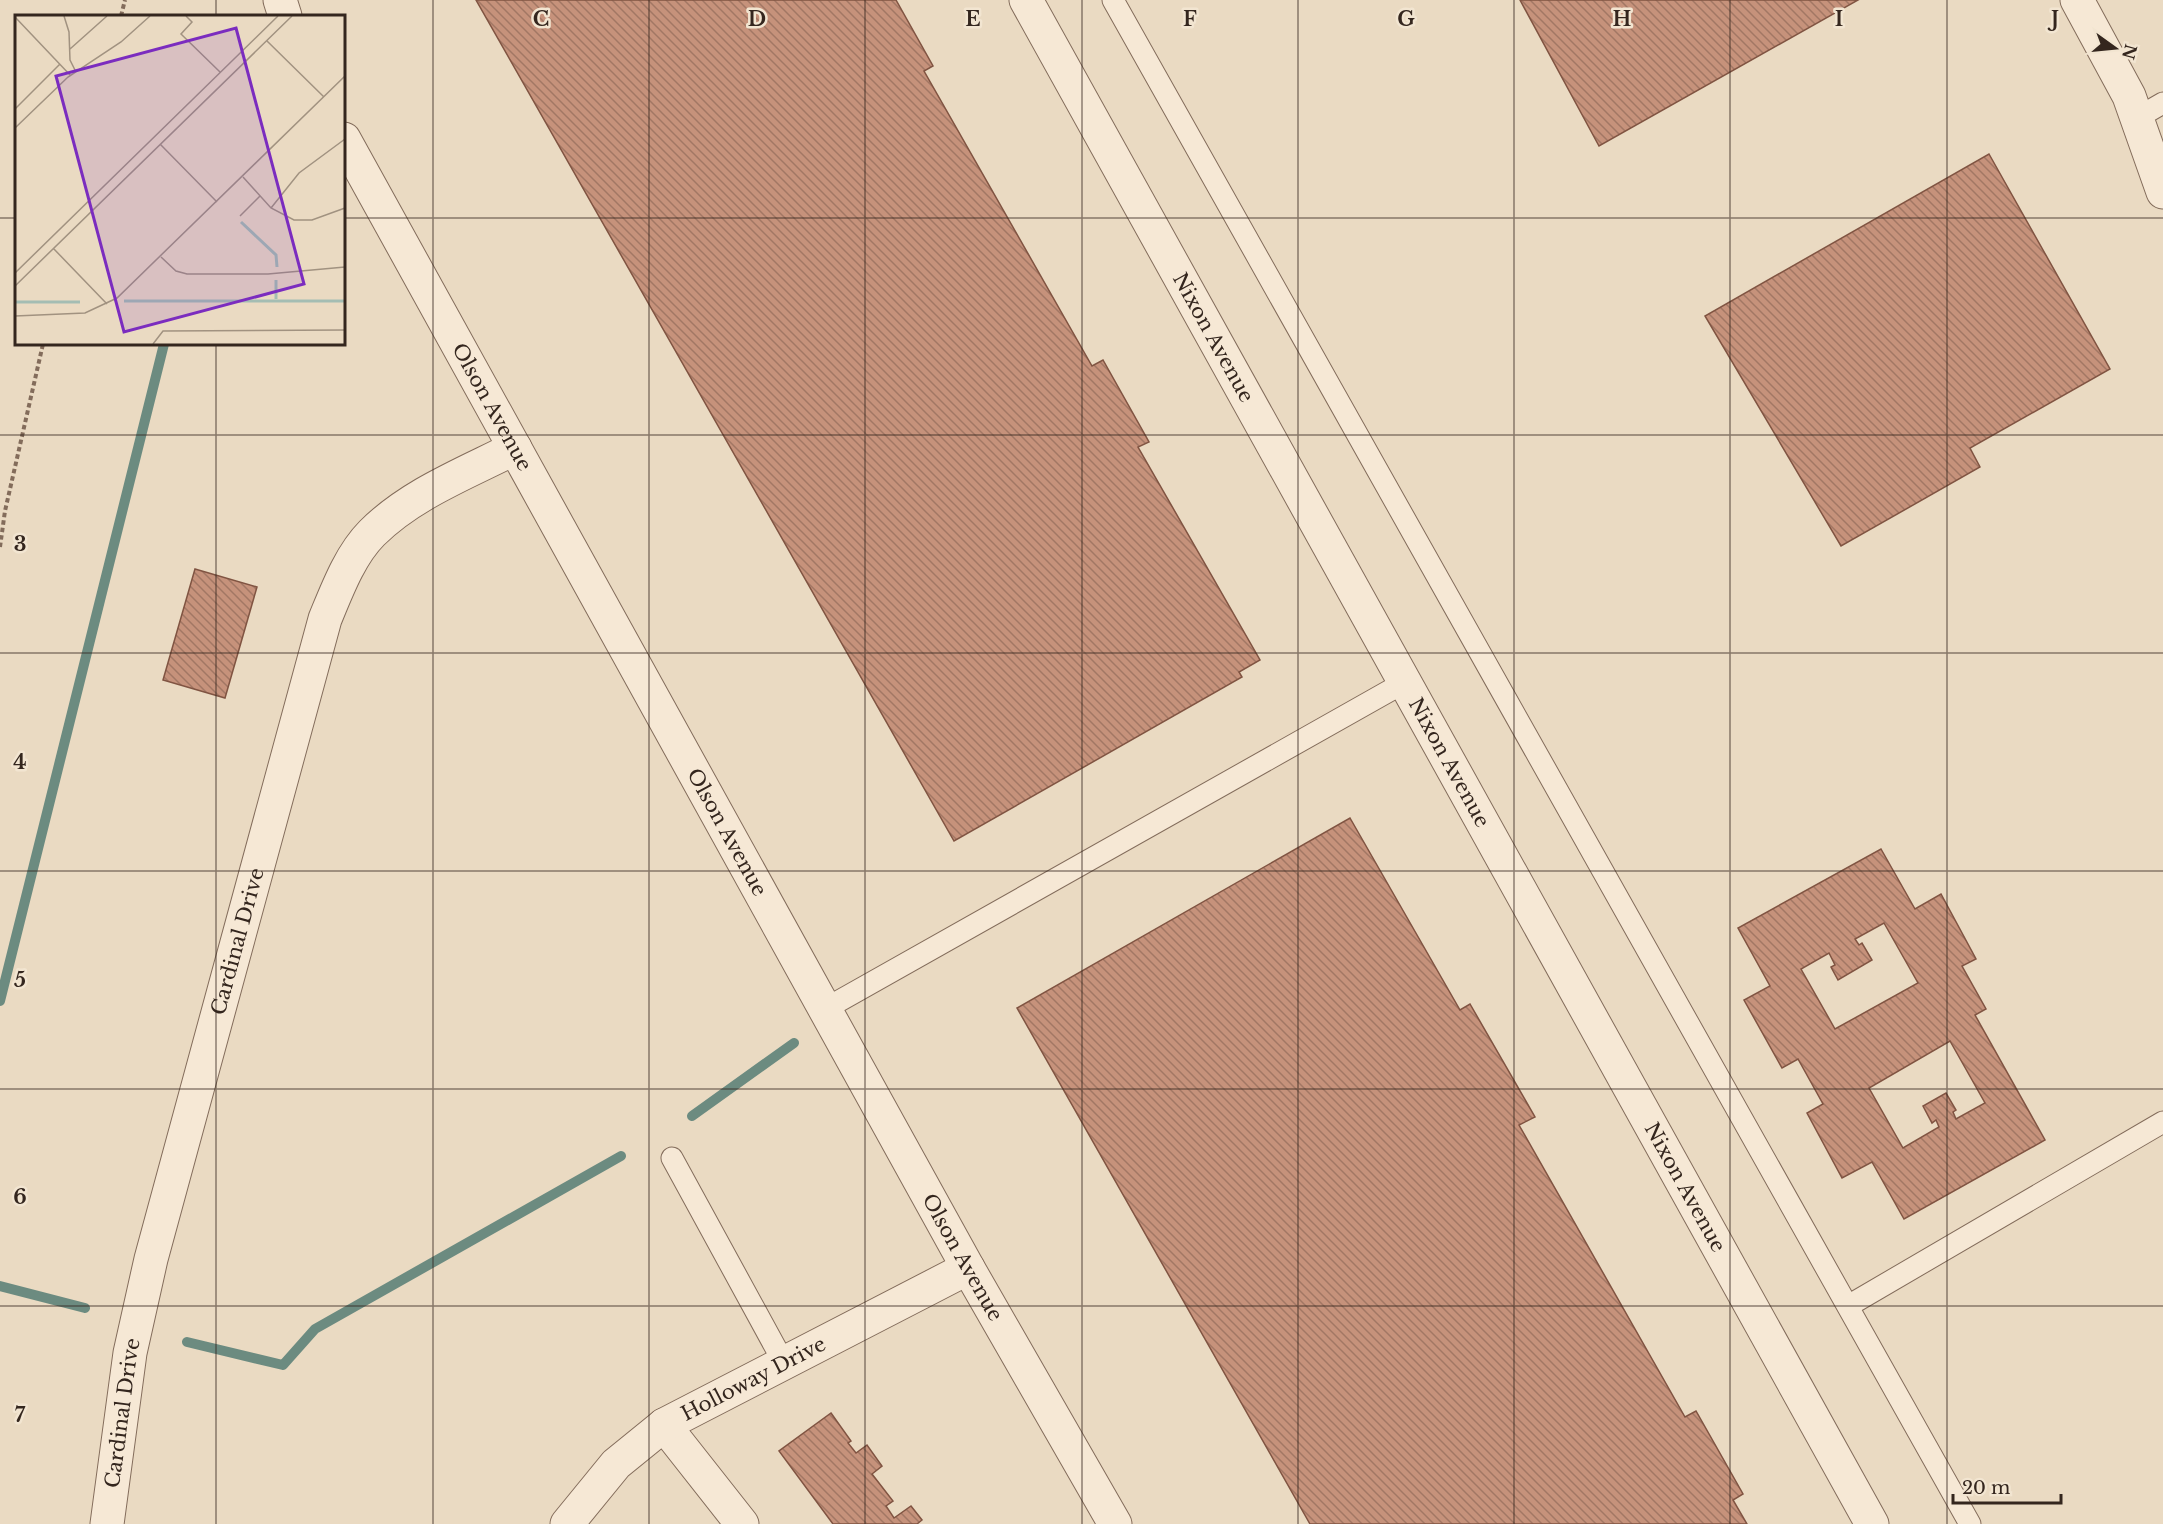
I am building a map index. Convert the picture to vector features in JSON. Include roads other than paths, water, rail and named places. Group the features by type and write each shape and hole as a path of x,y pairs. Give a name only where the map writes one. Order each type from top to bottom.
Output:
{"street":[{"path":"279,0 285,15"},
{"name":"Nixon Avenue","path":"1026,0 1872,1524"},
{"path":"2077,0 2129,96 2150,111 2160,176"},
{"name":"Olson Avenue","path":"345,141 968,1268 1115,1524"},
{"name":"Cardinal Drive","path":"107,1524 130,1353 151,1259 325,618 345,572 370,534 406,503 515,448"},
{"name":"Holloway Drive","path":"567,1524 616,1464 664,1425 968,1268"},
{"path":"664,1425 742,1524"}],"lane":[{"path":"1113,0 1970,1524"},
{"path":"825,1009 1405,682"},
{"path":"1848,1306 2163,1122"},
{"path":"672,1158 784,1363"}],"waterway":[{"path":"0,1001 164,345"},
{"path":"692,1116 794,1043"},
{"path":"187,1342 283,1365 315,1329 621,1156"},
{"path":"0,1286 85,1308"}]}
